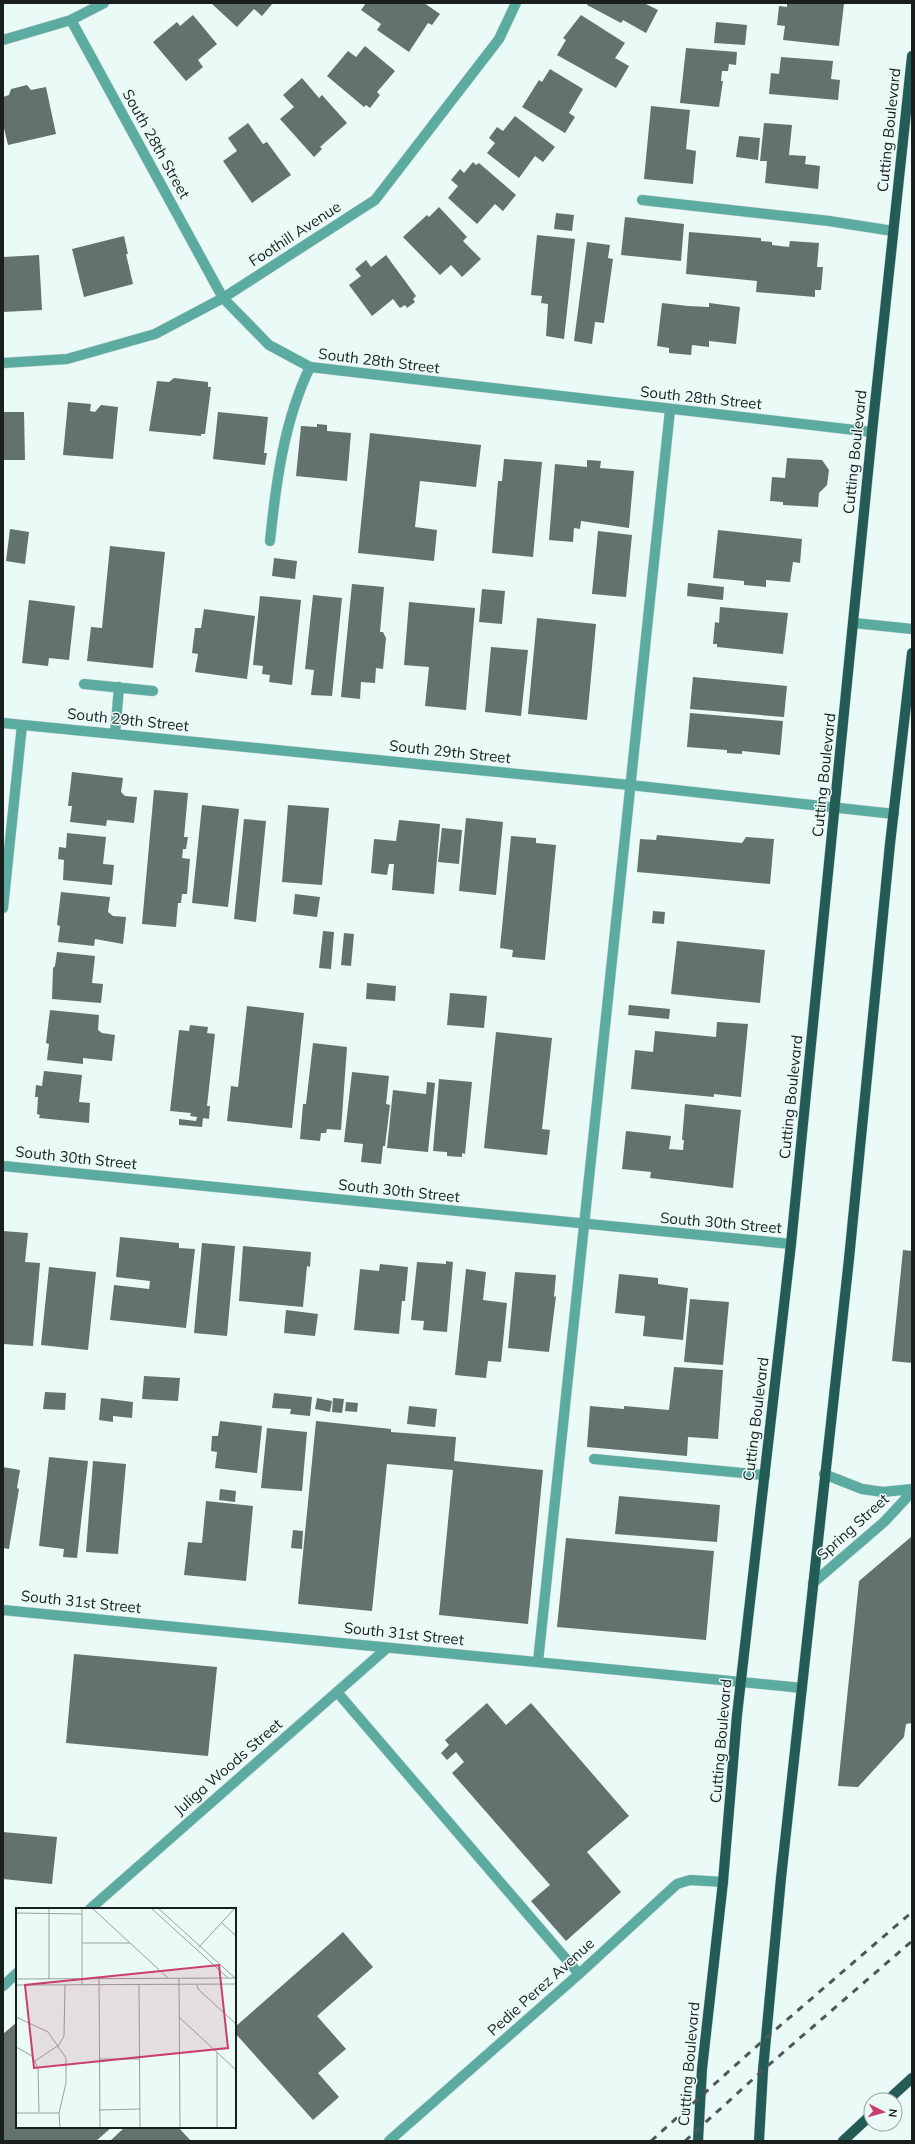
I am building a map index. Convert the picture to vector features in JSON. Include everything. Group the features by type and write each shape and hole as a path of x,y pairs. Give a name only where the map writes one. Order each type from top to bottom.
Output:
{"main road":[{"name":"Cutting Boulevard","path":"698,2141 702,2069 723,1882 741,1682 791,1244 836,807 872,432 912,56"},
{"path":"759,2141 763,2070 781,1878 912,653"},
{"path":"897,2092 912,2078"},
{"path":"843,2141 863,2122"}],"street":[{"path":"3,40 71,20 104,3"},
{"name":"Foothill Avenue","path":"3,363 67,359 155,334 223,298 375,200 498,39 516,3"},
{"name":"South 28th Street","path":"71,20 223,298 269,345 310,368 872,432"},
{"path":"642,200 829,221 893,231"},
{"path":"270,540 275,493 284,446 299,390 310,368"},
{"path":"538,1662 670,410"},
{"path":"854,623 912,629"},
{"path":"84,684 153,691"},
{"path":"115,734 119,687"},
{"name":"South 29th Street","path":"3,723 630,785 894,814"},
{"path":"3,908 22,725"},
{"name":"South 30th Street","path":"3,1166 583,1225 791,1244"},
{"path":"594,1459 765,1475"},
{"name":"Spring Street","path":"824,1474 862,1489 883,1492 912,1490"},
{"name":"Spring Street","path":"813,1583 884,1522 912,1490"},
{"name":"South 31st Street","path":"3,1610 802,1688"},
{"name":"Juliga Woods Street","path":"91,1908 387,1648"},
{"path":"337,1692 579,1974"},
{"name":"Pedie Perez Avenue","path":"389,2141 579,1974 677,1884 690,1880 723,1882"},
{"path":"3,1986 16,1974"}],"building":[{"path":"211,3 273,3 262,16 254,9 237,27"},
{"path":"366,3 424,3 440,14 432,25 428,23 409,52 377,30 381,24 361,10"},
{"path":"588,3 644,3 658,10 646,33 623,20 621,23 587,5"},
{"path":"787,3 844,4 839,46 783,40 785,26 777,25 779,6 787,7"},
{"path":"193,15 217,44 198,60 203,67 186,81 153,42 177,22 180,26"},
{"path":"581,15 625,43 615,58 629,66 616,88 557,55 566,40 563,38"},
{"path":"716,22 747,25 745,45 714,43"},
{"path":"365,46 395,71 377,92 380,95 370,108 366,105 364,107 327,76 348,51 356,57"},
{"path":"686,48 737,52 736,65 729,64 728,71 722,71 721,81 723,81 719,107 680,103"},
{"path":"781,57 833,61 831,79 840,80 838,100 769,94 771,73 779,74"},
{"path":"550,69 583,89 569,113 575,117 565,133 522,107 539,80 542,82"},
{"path":"302,78 319,98 322,95 347,123 320,147 322,149 314,157 280,119 294,107 283,95"},
{"path":"27,85 31,90 46,87 56,134 8,145 3,124 3,97 9,95 11,89"},
{"path":"651,106 690,110 686,149 696,151 693,184 644,179"},
{"path":"515,116 555,147 543,162 535,156 519,178 487,153 495,143 489,138 497,127 503,131"},
{"path":"248,123 263,144 267,142 291,175 252,203 223,161 237,151 228,138"},
{"path":"764,123 792,125 789,155 806,156 805,164 820,166 818,189 765,183 767,161 760,161"},
{"path":"739,136 760,138 758,160 736,157"},
{"path":"473,162 476,165 479,163 516,195 503,211 495,204 477,224 448,198 458,186 451,180 460,169 464,173"},
{"path":"439,207 467,237 463,241 481,259 462,277 451,265 440,275 403,237 427,215 429,217"},
{"path":"556,213 574,215 572,231 554,229"},
{"path":"625,217 684,224 681,261 621,255"},
{"path":"689,232 761,238 761,241 772,242 772,245 789,247 790,241 819,243 817,267 823,267 821,290 815,290 815,297 756,292 757,281 686,274"},
{"path":"537,235 575,239 564,339 546,336 548,304 541,303 542,296 531,295"},
{"path":"124,236 128,254 126,254 133,284 84,297 72,249"},
{"path":"587,242 610,245 608,258 613,259 604,323 595,322 592,344 574,341"},
{"path":"39,255 42,310 3,312 3,257"},
{"path":"386,255 416,296 413,299 415,302 407,308 405,305 400,308 393,299 372,316 349,285 361,276 355,269 366,260 371,267"},
{"path":"662,303 709,307 709,303 740,307 736,344 709,341 709,347 692,345 691,355 669,353 669,348 657,346"},
{"path":"174,378 208,382 208,387 211,387 205,434 201,434 201,436 149,431 157,381 169,382"},
{"path":"68,402 91,404 90,411 95,412 101,405 118,407 113,459 63,455"},
{"path":"3,412 24,412 25,460 3,460"},
{"path":"218,412 268,417 264,453 267,453 265,465 213,459"},
{"path":"317,424 327,425 327,431 351,433 347,481 296,476 301,426 317,427"},
{"path":"370,433 481,445 476,487 420,481 415,527 437,530 434,561 358,553"},
{"path":"787,458 822,460 829,470 827,485 819,493 818,507 783,505 783,502 770,501 772,477 785,478"},
{"path":"504,459 542,462 533,557 492,553 498,481 502,481"},
{"path":"587,460 601,461 600,468 634,471 629,528 581,521 580,529 574,528 573,542 549,540 555,464 587,467"},
{"path":"10,529 29,532 25,564 6,561"},
{"path":"718,530 802,539 800,563 793,562 790,582 766,580 766,587 744,585 744,581 713,578"},
{"path":"598,531 632,535 626,597 592,594"},
{"path":"110,546 165,552 153,668 87,661 91,627 102,628"},
{"path":"274,558 297,561 295,579 272,576"},
{"path":"688,583 724,587 723,600 687,596"},
{"path":"352,584 384,587 380,632 383,632 386,638 383,669 376,668 375,683 361,682 360,699 341,697"},
{"path":"482,589 505,591 502,624 479,622"},
{"path":"313,595 342,598 332,696 311,695 314,670 305,669"},
{"path":"260,596 301,600 292,685 269,682 270,675 262,674 263,666 253,665"},
{"path":"29,600 75,606 69,660 49,658 48,666 22,663"},
{"path":"409,602 475,608 466,710 425,706 429,667 404,665"},
{"path":"720,607 788,613 783,654 717,647 717,644 713,644 715,622 719,623"},
{"path":"204,609 255,616 247,679 195,672 198,654 192,653 195,628 201,628"},
{"path":"537,618 596,624 587,720 528,714"},
{"path":"491,647 528,650 521,716 485,712"},
{"path":"693,677 787,686 784,717 690,709"},
{"path":"690,713 783,721 780,755 742,751 742,754 727,753 727,750 687,747"},
{"path":"72,772 123,778 121,792 125,796 137,797 134,823 107,820 106,826 70,822 72,806 68,806"},
{"path":"154,790 188,793 184,837 188,837 186,849 183,849 182,858 190,859 187,894 182,894 181,903 178,903 176,927 142,924"},
{"path":"202,805 239,809 228,907 192,903"},
{"path":"288,805 329,808 322,885 282,882"},
{"path":"466,818 503,822 496,895 459,891"},
{"path":"244,819 266,821 256,922 234,919"},
{"path":"399,820 440,824 434,894 392,890 394,864 389,864 387,875 371,873 374,839 396,841"},
{"path":"442,828 462,830 459,864 438,862"},
{"path":"67,833 106,837 103,864 114,865 112,885 63,880 64,860 58,859 59,847 66,848"},
{"path":"657,835 742,843 746,837 774,839 770,884 637,872 640,839 656,840"},
{"path":"511,836 536,838 536,843 556,845 545,960 512,957 513,950 500,948"},
{"path":"61,892 110,897 108,912 113,916 126,917 123,944 95,939 94,946 58,942 60,926 57,925"},
{"path":"295,894 320,897 317,917 293,914"},
{"path":"653,911 665,912 664,924 652,923"},
{"path":"323,931 334,932 331,969 319,968"},
{"path":"344,933 354,934 351,966 341,965"},
{"path":"677,941 765,950 760,1003 671,994"},
{"path":"57,952 95,956 92,983 103,984 101,1003 52,999 53,968 55,966"},
{"path":"367,983 396,986 395,1001 366,999"},
{"path":"450,993 487,996 484,1028 447,1025"},
{"path":"629,1005 670,1009 669,1019 628,1015"},
{"path":"247,1006 304,1013 292,1128 227,1121 231,1086 238,1087"},
{"path":"50,1010 99,1015 98,1030 102,1033 115,1035 112,1061 83,1058 83,1064 47,1060 49,1044 46,1043"},
{"path":"717,1022 748,1024 741,1097 714,1094 714,1097 631,1089 635,1050 653,1052 655,1031 716,1037"},
{"path":"190,1025 208,1027 207,1033 215,1034 207,1106 210,1106 209,1119 203,1118 202,1127 179,1125 179,1119 196,1121 197,1117 190,1116 191,1113 170,1111 179,1030 189,1031"},
{"path":"496,1032 552,1038 542,1129 550,1130 547,1155 484,1148"},
{"path":"313,1043 347,1047 341,1130 327,1129 326,1133 321,1133 320,1141 300,1139 303,1104 306,1104"},
{"path":"44,1071 82,1075 79,1102 90,1103 89,1123 39,1118 40,1115 37,1114 38,1097 35,1097 36,1085 42,1086"},
{"path":"352,1072 389,1076 386,1104 390,1105 385,1146 383,1146 381,1164 361,1162 363,1144 344,1142"},
{"path":"439,1079 472,1082 465,1154 462,1153 462,1157 447,1156 447,1152 433,1151"},
{"path":"427,1082 435,1083 428,1152 387,1148 393,1090 426,1094"},
{"path":"685,1104 741,1110 733,1188 650,1178 651,1172 622,1169 626,1131 671,1136 669,1149 683,1150 684,1140 682,1140"},
{"path":"3,1231 28,1233 25,1262 40,1263 33,1346 3,1344"},
{"path":"120,1237 179,1243 179,1248 195,1249 186,1328 110,1320 114,1285 149,1289 150,1281 116,1277"},
{"path":"202,1243 235,1246 227,1336 194,1333"},
{"path":"243,1246 311,1252 310,1267 307,1266 303,1307 239,1301"},
{"path":"903,1250 912,1251 912,1363 892,1361"},
{"path":"446,1261 453,1262 447,1332 423,1330 424,1321 411,1320 417,1262 446,1264"},
{"path":"380,1264 408,1267 405,1301 402,1301 399,1334 354,1330 360,1269 379,1271"},
{"path":"49,1267 96,1272 88,1350 41,1345"},
{"path":"466,1269 486,1272 483,1300 507,1303 501,1362 488,1361 486,1378 455,1375"},
{"path":"515,1272 556,1275 554,1297 556,1296 549,1352 508,1348"},
{"path":"619,1274 658,1278 658,1284 688,1288 683,1340 643,1336 645,1316 615,1313"},
{"path":"690,1299 729,1302 723,1365 684,1362"},
{"path":"286,1310 318,1314 315,1336 284,1333"},
{"path":"674,1367 723,1370 718,1439 688,1437 687,1456 587,1447 590,1406 624,1409 624,1406 669,1410"},
{"path":"144,1376 180,1378 178,1401 142,1399"},
{"path":"45,1392 66,1393 65,1410 43,1409"},
{"path":"274,1393 312,1397 310,1416 290,1414 291,1409 272,1408"},
{"path":"101,1398 133,1402 132,1418 113,1416 113,1422 99,1420"},
{"path":"317,1398 332,1401 330,1412 315,1409"},
{"path":"333,1398 344,1399 342,1413 332,1412"},
{"path":"346,1402 358,1403 357,1412 345,1411"},
{"path":"409,1406 437,1409 435,1427 407,1424"},
{"path":"220,1421 262,1426 257,1473 215,1468 217,1452 211,1451 212,1436 218,1436"},
{"path":"316,1421 391,1429 391,1432 456,1437 454,1461 543,1470 528,1624 439,1615 453,1470 387,1464 372,1611 298,1604"},
{"path":"267,1428 307,1432 302,1491 261,1488"},
{"path":"49,1457 88,1461 77,1558 63,1557 64,1549 39,1546"},
{"path":"93,1461 126,1464 118,1554 86,1552"},
{"path":"3,1467 20,1470 17,1488 19,1489 9,1549 3,1548"},
{"path":"220,1489 236,1491 235,1502 219,1500"},
{"path":"619,1496 720,1505 717,1542 615,1534"},
{"path":"206,1501 253,1506 246,1581 184,1575 188,1542 202,1543"},
{"path":"293,1530 303,1531 302,1549 291,1548"},
{"path":"911,1537 912,1723 906,1724 904,1737 858,1787 838,1786 859,1581"},
{"path":"566,1538 714,1551 706,1640 557,1627"},
{"path":"74,1654 217,1667 208,1756 66,1743"},
{"path":"487,1703 506,1725 531,1703 629,1816 587,1852 621,1892 566,1941 531,1901 550,1885 452,1773 464,1762 456,1752 447,1760 441,1753 449,1745 445,1740"},
{"path":"3,1832 57,1837 52,1884 3,1879"},
{"path":"343,1932 373,1967 317,2016 346,2049 318,2073 339,2097 313,2120 236,2034 236,2026"},
{"path":"16,2023 16,2128 111,2128 96,2141 3,2141 3,2034"},
{"path":"124,2128 179,2128 191,2141 110,2141"}],"railway":[{"path":"651,2141 767,2037 912,1912"},
{"path":"685,2141 763,2070 912,1941"}]}
